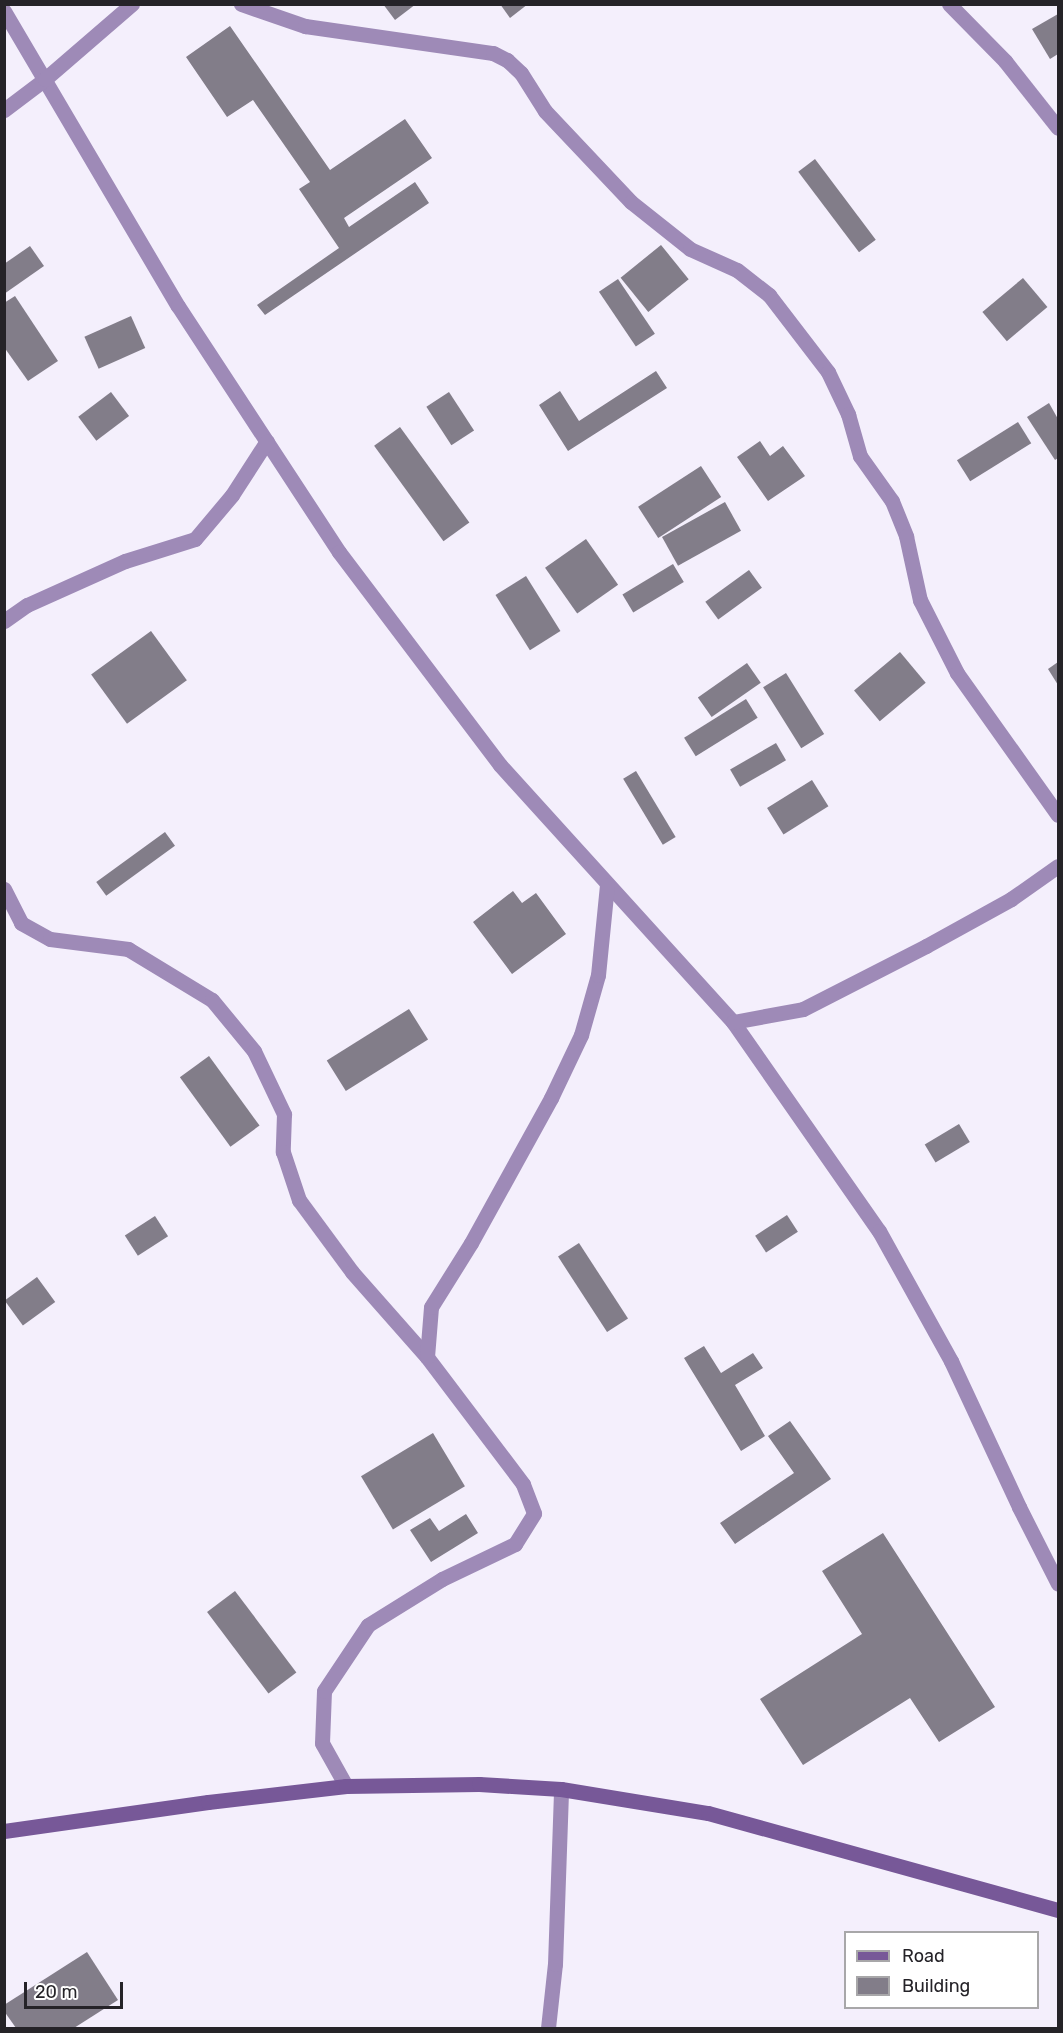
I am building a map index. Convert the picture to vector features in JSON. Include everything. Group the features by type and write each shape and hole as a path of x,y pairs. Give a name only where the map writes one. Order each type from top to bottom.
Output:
{"main road":[{"path":"4,1831 208,1802 346,1786 479,1784 561,1789 708,1813 1059,1910"}],"street":[{"path":"4,110 45,79 132,4"},
{"path":"241,4 305,26 493,53 507,60 520,73 545,111 632,202 690,249 737,270 769,295 828,372 848,414 860,456 892,501 906,536 920,600 957,673 1059,815"},
{"path":"949,4 1005,61 1059,128"},
{"path":"4,11 178,306 339,552 493,756 733,1022 879,1231 951,1361 1019,1507 1059,1584"},
{"path":"4,621 27,605 125,561 195,539 232,495 267,441"},
{"path":"733,1022 803,1009 935,941 1011,898 1059,866"},
{"path":"427,1357 431,1307 483,1222 551,1098 582,1035 598,975 607,885"},
{"path":"4,889 21,923 50,939 128,949 212,1000 254,1051 284,1114 283,1152 299,1200 352,1272 427,1357 523,1484 534,1513 515,1544 442,1579 368,1625 324,1691 322,1743 346,1786"},
{"path":"548,2028 555,1964 561,1789"}],"building":[{"path":"383,4 416,4 395,20"},
{"path":"500,4 528,4 510,18"},
{"path":"1058,14 1058,54 1050,59 1032,29"},
{"path":"230,26 330,170 405,119 432,158 344,218 349,227 415,182 429,203 265,315 257,305 339,248 299,189 310,182 253,100 227,117 186,57"},
{"path":"815,159 876,240 859,252 798,172"},
{"path":"661,245 689,279 648,312 621,278"},
{"path":"30,246 44,266 4,294 4,264"},
{"path":"1023,278 1047,307 1007,341 982,312"},
{"path":"618,279 655,334 636,347 599,292"},
{"path":"15,296 58,361 28,381 4,347 4,303"},
{"path":"131,316 145,348 99,369 84,337"},
{"path":"656,371 667,388 568,451 539,405 560,391 579,421"},
{"path":"111,392 129,416 96,441 78,417"},
{"path":"449,392 474,431 451,445 426,407"},
{"path":"1049,403 1058,419 1058,458 1055,460 1027,417"},
{"path":"1018,422 1031,443 970,481 957,460"},
{"path":"400,427 469,522 443,541 374,446"},
{"path":"760,441 770,456 783,446 805,476 768,501 737,457"},
{"path":"701,466 721,497 658,538 638,507"},
{"path":"725,502 741,531 678,566 662,537"},
{"path":"586,539 618,585 577,614 545,568"},
{"path":"673,564 684,582 633,612 622,594"},
{"path":"749,570 762,588 718,620 705,602"},
{"path":"526,576 560,631 530,650 495,595"},
{"path":"151,631 187,680 127,724 91,674"},
{"path":"900,652 926,683 880,721 854,691"},
{"path":"1058,662 1058,685 1048,669"},
{"path":"747,663 761,683 712,717 698,697"},
{"path":"786,673 824,734 801,748 763,687"},
{"path":"746,699 758,718 696,756 684,738"},
{"path":"776,743 786,760 740,787 730,770"},
{"path":"636,771 676,837 663,845 623,779"},
{"path":"812,780 828,806 783,834 767,808"},
{"path":"165,832 175,846 106,896 96,882"},
{"path":"513,891 522,903 536,893 566,934 512,974 473,922"},
{"path":"409,1009 428,1040 346,1091 327,1060"},
{"path":"209,1056 260,1126 230,1147 180,1077"},
{"path":"959,1124 970,1142 936,1163 925,1145"},
{"path":"787,1215 798,1232 766,1252 755,1236"},
{"path":"155,1216 168,1236 138,1256 125,1236"},
{"path":"579,1243 628,1318 607,1332 558,1257"},
{"path":"37,1277 55,1302 23,1326 5,1301"},
{"path":"704,1346 721,1373 753,1353 763,1368 735,1385 765,1436 741,1451 684,1358"},
{"path":"790,1421 831,1479 735,1544 720,1523 794,1473 768,1436"},
{"path":"433,1433 465,1486 393,1529 361,1476"},
{"path":"466,1514 478,1533 431,1562 410,1530 430,1518 439,1531"},
{"path":"883,1533 995,1707 939,1742 910,1698 803,1765 760,1699 862,1634 822,1571"},
{"path":"235,1591 296,1672 268,1694 207,1612"},
{"path":"87,1952 118,2000 74,2028 16,2028 4,2011 4,2005"}]}
